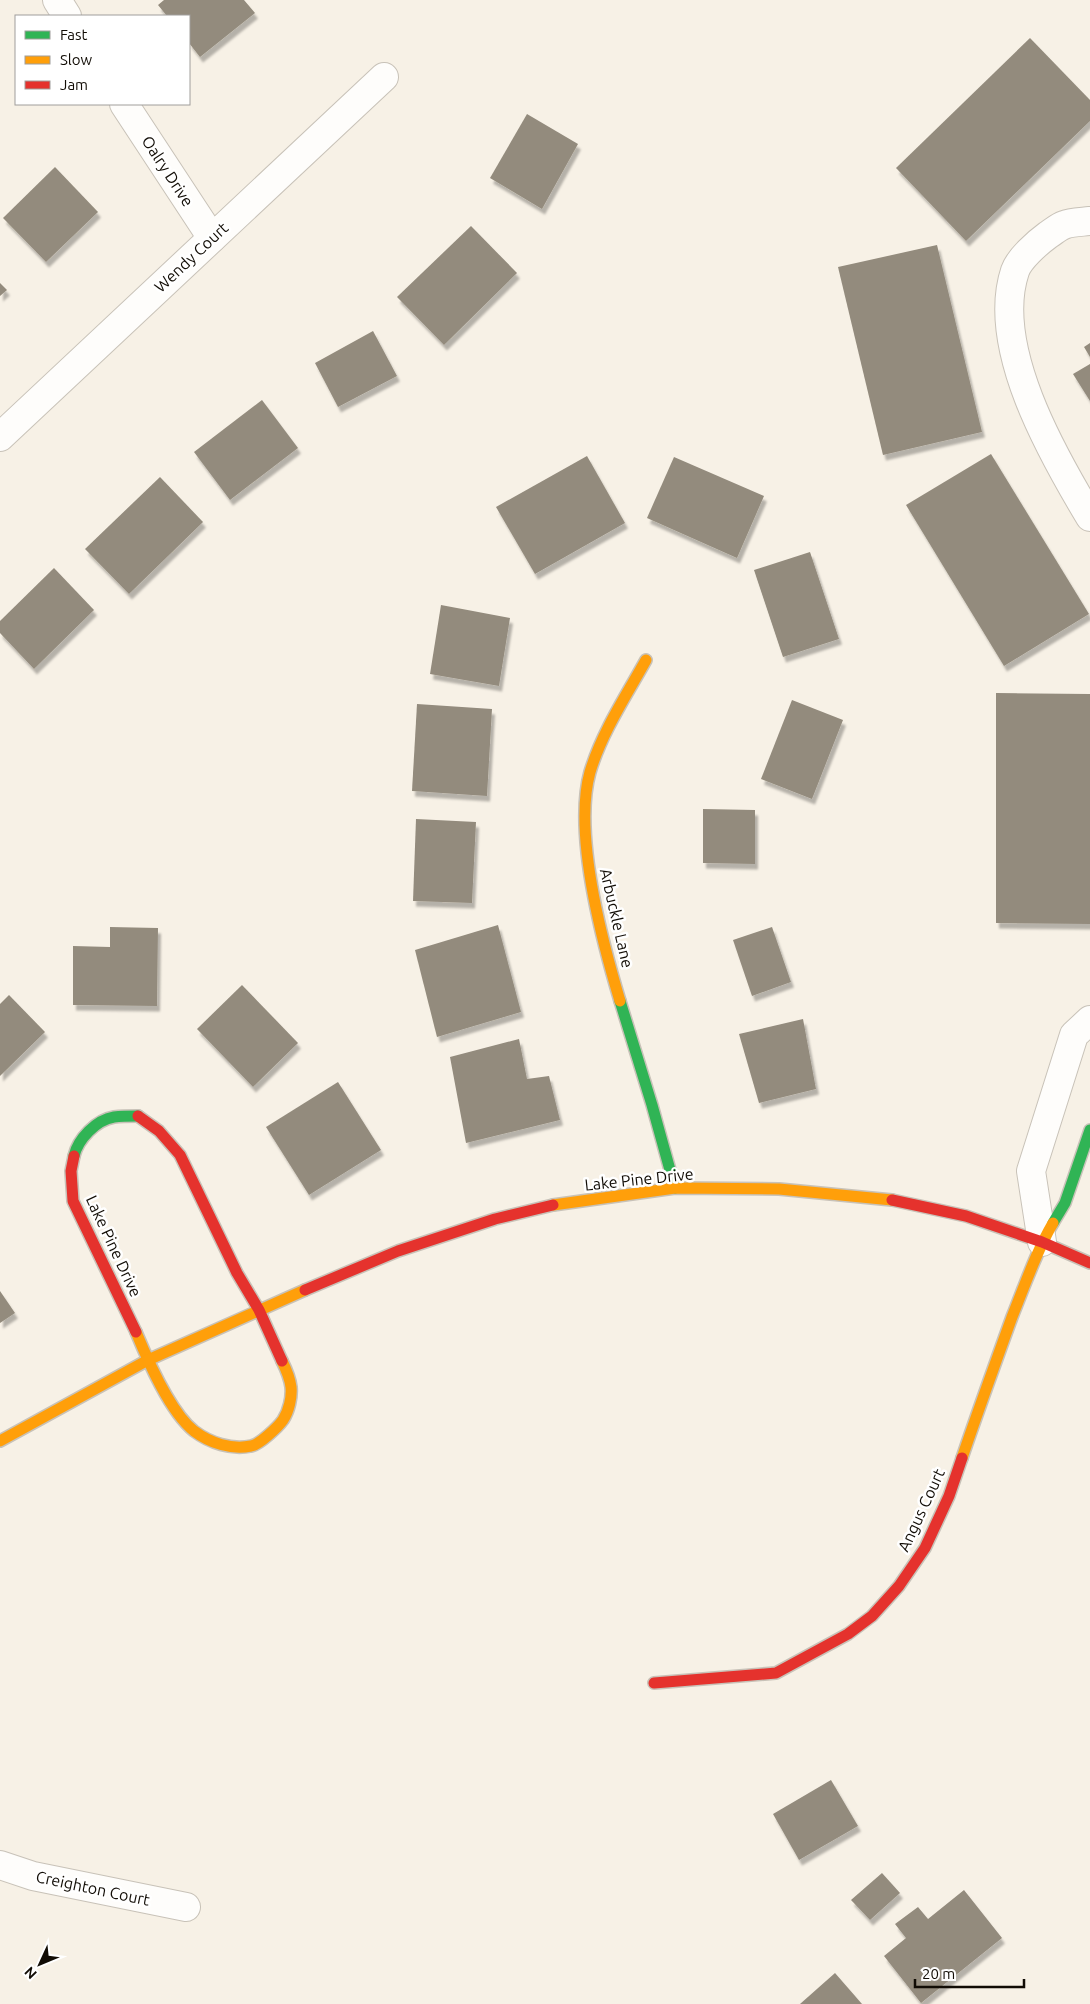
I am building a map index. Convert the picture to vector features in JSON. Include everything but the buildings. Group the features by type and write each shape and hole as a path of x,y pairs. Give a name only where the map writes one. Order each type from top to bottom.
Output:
{"street":[{"path":"57,0 67,15"},
{"name":"Wendy Court","path":"0,438 384,77"},
{"name":"Oalry Drive","path":"125,105 212,238"},
{"path":"1090,220 1064,225 1036,243 1015,269 1007,303 1014,352 1036,416 1063,471 1090,517"},
{"name":"Arbuckle Lane","path":"646,660 603,738 590,774 584,816 591,886 607,955 667,1152 675,1188"},
{"path":"1042,1242 1031,1171 1074,1035 1090,1020"},
{"name":"Lake Pine Drive","path":"113,1116 138,1116 159,1131 180,1154 237,1274 259,1310 284,1365 291,1387 289,1406 283,1420 267,1436 253,1446 231,1448 214,1443 194,1431 180,1417 148,1360 132,1322 73,1201 71,1171 76,1148 93,1127 113,1116"},
{"name":"Angus Court","path":"654,1683 776,1673 848,1634 872,1616 899,1586 925,1548 948,1496 985,1389 1042,1242 1065,1203 1090,1130"},
{"name":"Lake Pine Drive","path":"0,1440 148,1360 259,1310 398,1251 495,1219 546,1206 675,1188 779,1189 890,1199 966,1216 1042,1242 1090,1263"},
{"name":"Creighton Court","path":"0,1865 33,1876 186,1907"}],"traffic: fast":[{"path":"620,1001 675,1188"},
{"path":"74,1156 79,1143 94,1126 114,1117 138,1116"},
{"path":"1053,1223 1065,1203 1090,1130"}],"traffic: slow":[{"path":"620,1001 605,948 592,887 587,855 586,797 590,772 601,743 615,714 646,660"},
{"path":"553,1205 675,1188 779,1189 892,1200"},
{"path":"962,1458 1012,1317 1036,1257 1053,1223"},
{"path":"0,1441 148,1360 305,1290"},
{"path":"136,1332 160,1385 176,1412 194,1431 207,1439 228,1446 243,1447 254,1445 268,1435 283,1420 288,1408 291,1391 289,1377 282,1361"}],"traffic: jam":[{"path":"138,1116 159,1131 180,1155 237,1273 259,1310 282,1361"},
{"path":"74,1156 71,1171 73,1201 136,1332"},
{"path":"892,1200 966,1216 1042,1242 1090,1263"},
{"path":"305,1290 398,1251 495,1219 553,1205"},
{"path":"654,1683 776,1673 848,1634 872,1616 899,1586 925,1548 949,1496 962,1458"}]}
